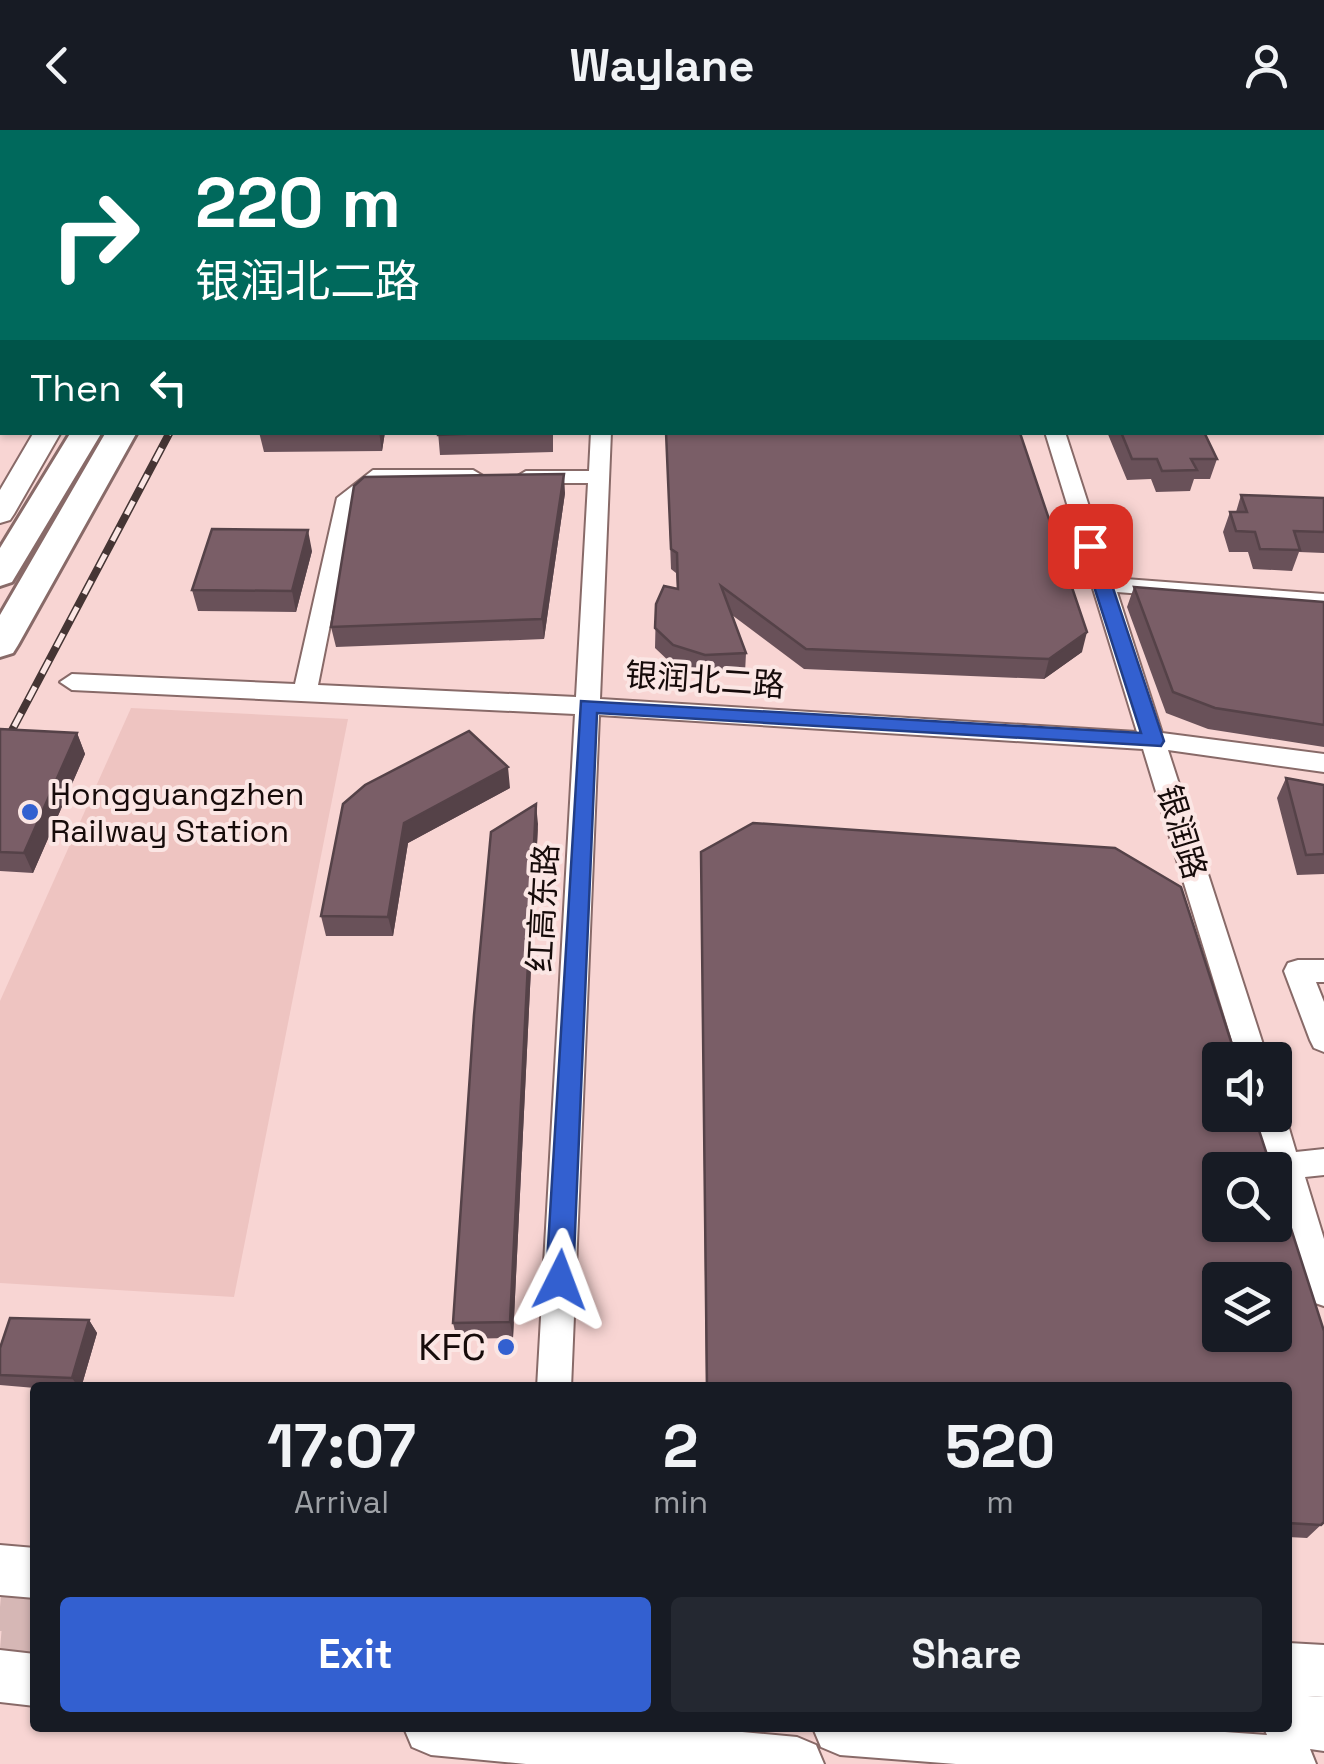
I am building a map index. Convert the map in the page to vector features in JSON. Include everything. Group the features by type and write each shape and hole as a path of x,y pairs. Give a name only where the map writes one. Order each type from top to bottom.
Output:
{"highway":[{"path":"0,575 85,435"},
{"path":"0,645 120,435"}],"main road":[{"path":"0,514 46,435"},
{"path":"0,1570 30,1573"},
{"path":"1292,1669 1324,1672"},
{"path":"0,1676 30,1679"},
{"path":"1292,1721 1324,1724"},
{"path":"472,1732 797,1764"},
{"path":"890,1732 1289,1764"}],"street":[{"name":"红高东路","path":"554,1382 601,435"},
{"name":"银润路","path":"1056,435 1246,1042"},
{"path":"305,692 344,502 373,476 599,478"},
{"path":"1102,584 1324,600"},
{"name":"银润北二路","path":"72,682 588,706 1154,741"},
{"path":"1154,741 1201,744 1324,763"},
{"path":"1154,741 1232,760 1324,774"},
{"path":"1324,971 1298,971 1324,1040"},
{"path":"1292,1165 1324,1162"},
{"path":"1292,1186 1324,1291"}],"shaded area":[{"path":"131,708 348,719 234,1297 0,1283 0,1001"}],"building":[{"path":"666,435 1021,435 1087,632 1049,659 806,649 721,586 746,653 705,655 673,645 655,628 656,604 664,586 678,589 677,553 671,549"},
{"path":"1122,435 1205,435 1217,459 1191,459 1197,470 1162,471 1157,459 1132,459"},
{"path":"564,474 542,619 331,627 354,486 364,477"},
{"path":"1241,495 1324,498 1324,532 1294,531 1300,550 1260,549 1255,532 1236,531 1230,512 1247,512"},
{"path":"212,529 308,530 292,591 192,590"},
{"path":"1134,587 1324,602 1324,725 1215,708 1173,692"},
{"name":"Hongguangzhen Railway Station","path":"0,729 77,733 24,853 0,852"},
{"path":"469,731 508,767 404,823 388,917 321,916 343,804 365,785"},
{"path":"1286,778 1324,785 1324,854 1306,855"},
{"path":"536,804 510,1322 453,1323 491,832"},
{"path":"753,823 1115,848 1181,887 1231,1042 1202,1042 1202,1132 1260,1132 1266,1152 1202,1152 1202,1242 1292,1242 1292,1232 1324,1331 1321,1525 1292,1523 1292,1382 707,1382 701,852"},
{"path":"10,1318 89,1320 72,1378 0,1375 0,1348"}],"tunnel":[{"path":"0,1607 30,1610"},
{"path":"0,1649 30,1652"}],"railway":[{"path":"0,753 168,435"}],"place":[{"name":"Hongguangzhen Railway Station","path":"30,812"},
{"name":"KFC","path":"506,1347"}],"route":[{"path":"560,1280 588,706 1154,741 1090,546"}]}
